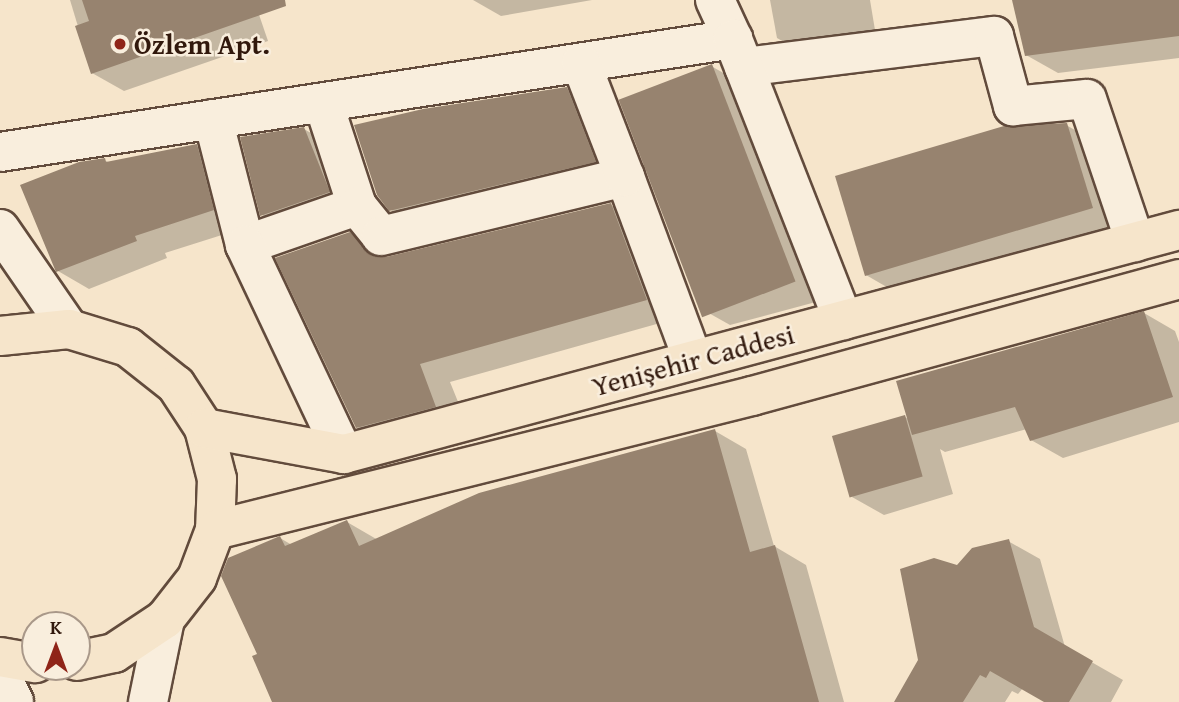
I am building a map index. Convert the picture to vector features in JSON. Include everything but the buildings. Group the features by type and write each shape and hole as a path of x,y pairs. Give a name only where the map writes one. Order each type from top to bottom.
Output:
{"main road":[{"name":"Yenişehir Caddesi","path":"204,428 344,454 1179,230"},
{"name":"Yenişehir Caddesi","path":"215,530 738,399 1179,279"},
{"path":"0,336 69,329 128,347 176,385 204,428 217,479 215,530 197,578 164,619 114,653 91,658"},
{"path":"0,657 21,661"}],"street":[{"path":"715,0 843,320"},
{"path":"0,152 581,63 994,36 1013,106 1087,99 1135,242"},
{"path":"581,63 693,360"},
{"path":"323,102 357,206 381,236 625,177"},
{"path":"213,119 245,245 344,454"},
{"path":"245,245 357,206"},
{"path":"0,229 69,329"},
{"path":"148,702 164,619"},
{"path":"0,673 14,702"}],"place":[{"name":"Özlem Apt.","path":"120,44"}]}
